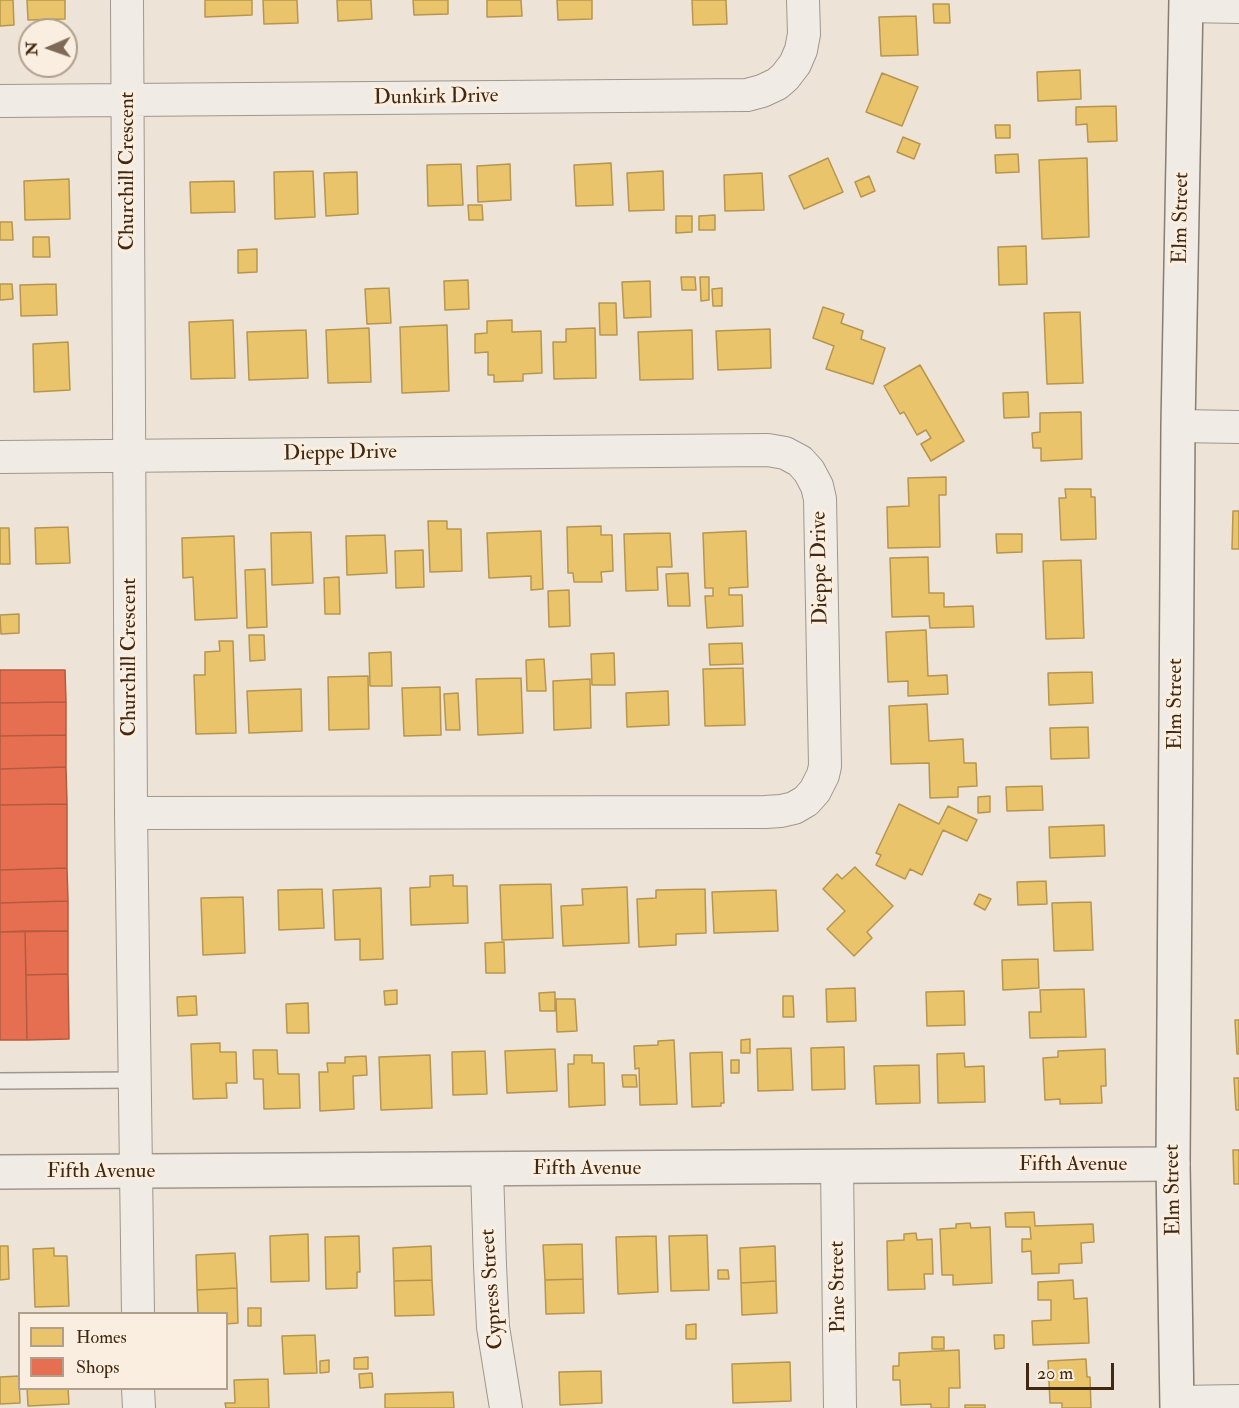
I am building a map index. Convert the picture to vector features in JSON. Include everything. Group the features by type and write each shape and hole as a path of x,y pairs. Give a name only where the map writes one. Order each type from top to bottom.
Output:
{"main road":[{"name":"Elm Street","path":"1177,1405 1173,1164 1178,426 1186,3"},
{"name":"Fifth Avenue","path":"0,1172 1173,1164"}],"street":[{"name":"Churchill Crescent","path":"127,0 131,813 138,1312"},
{"name":"Dunkirk Drive","path":"0,101 747,95 777,84 795,64 804,34 803,0"},
{"path":"1186,3 1239,7"},
{"path":"1178,426 1239,427"},
{"name":"Dieppe Drive","path":"0,457 768,450 789,455 800,461 809,471 817,486 820,499 825,761 819,783 809,798 794,808 777,812 131,813"},
{"name":"Pine Street","path":"837,1167 840,1408"},
{"name":"Cypress Street","path":"487,1169 493,1327 506,1408"},
{"path":"138,1390 139,1408"},
{"path":"1177,1405 1239,1401"}],"lane":[{"path":"0,1081 135,1080"}],"building: Homes":[{"path":"0,0 13,0 14,25 0,26"},
{"path":"27,0 65,0 65,18 28,18"},
{"path":"205,0 252,0 252,15 205,17"},
{"path":"263,0 297,0 298,23 264,24"},
{"path":"337,0 371,0 372,19 338,21"},
{"path":"413,0 448,0 448,14 414,15"},
{"path":"487,0 521,0 522,16 487,17"},
{"path":"557,0 592,0 592,19 558,20"},
{"path":"692,0 726,0 727,24 693,25"},
{"path":"933,4 949,4 950,23 934,23"},
{"path":"916,16 918,55 881,56 879,17"},
{"path":"1080,70 1081,99 1038,101 1037,72"},
{"path":"882,73 918,87 902,126 866,112"},
{"path":"1116,106 1117,141 1088,142 1087,124 1076,125 1076,107"},
{"path":"995,125 1010,125 1010,138 996,138"},
{"path":"903,137 920,144 914,159 897,152"},
{"path":"1018,154 1019,172 996,173 995,155"},
{"path":"828,158 843,192 804,209 789,176"},
{"path":"1087,158 1089,237 1042,239 1039,160"},
{"path":"611,163 613,205 576,206 574,165"},
{"path":"461,164 463,205 428,206 427,165"},
{"path":"510,164 511,200 478,202 477,166"},
{"path":"313,171 315,217 275,219 274,172"},
{"path":"663,171 664,210 629,211 627,173"},
{"path":"357,172 358,214 326,216 324,173"},
{"path":"762,173 764,210 725,211 724,175"},
{"path":"869,176 875,191 861,197 855,182"},
{"path":"69,179 70,219 25,220 24,181"},
{"path":"234,181 235,212 191,213 190,182"},
{"path":"468,205 482,205 483,220 469,220"},
{"path":"715,215 715,230 699,230 699,216"},
{"path":"676,216 692,216 692,232 676,233"},
{"path":"0,222 12,222 13,240 0,240"},
{"path":"33,237 49,237 50,257 33,257"},
{"path":"1026,246 1027,284 999,285 998,247"},
{"path":"257,249 257,272 238,273 238,250"},
{"path":"681,277 695,277 696,290 682,290"},
{"path":"700,277 709,277 709,300 701,301"},
{"path":"468,280 469,309 445,310 444,281"},
{"path":"650,281 651,317 624,318 622,282"},
{"path":"0,284 12,284 13,299 0,300"},
{"path":"56,284 57,315 21,316 20,285"},
{"path":"389,288 391,323 367,324 365,289"},
{"path":"722,288 722,306 713,306 712,289"},
{"path":"599,303 616,303 617,335 600,335"},
{"path":"823,307 844,314 841,323 863,331 861,339 885,348 873,384 826,369 834,346 813,338"},
{"path":"1080,312 1083,383 1047,384 1044,313"},
{"path":"233,320 235,378 191,379 189,322"},
{"path":"512,320 512,332 541,331 542,373 523,374 523,381 494,382 494,375 488,375 488,352 475,353 475,334 487,333 487,321"},
{"path":"447,325 449,391 402,393 400,327"},
{"path":"369,328 371,382 328,383 326,330"},
{"path":"595,328 596,378 554,379 553,342 566,342 566,329"},
{"path":"770,329 771,368 718,370 716,331"},
{"path":"306,330 308,378 249,380 247,332"},
{"path":"692,330 693,379 640,380 638,332"},
{"path":"68,342 70,390 34,392 33,344"},
{"path":"920,365 964,441 931,461 921,444 931,438 926,430 917,435 904,412 900,414 884,386"},
{"path":"1028,392 1029,417 1004,418 1003,393"},
{"path":"1081,412 1082,459 1041,461 1041,448 1033,448 1032,433 1040,432 1040,413"},
{"path":"946,477 946,495 939,495 940,547 888,548 887,507 909,506 908,478"},
{"path":"1065,489 1091,489 1091,497 1095,497 1096,539 1061,540 1059,498 1066,498"},
{"path":"1233,511 1239,511 1239,549 1232,549"},
{"path":"428,521 447,521 447,529 461,529 462,571 430,572"},
{"path":"601,526 601,535 612,535 613,571 601,572 602,582 574,582 573,573 568,573 567,527"},
{"path":"68,527 70,563 36,564 35,528"},
{"path":"0,528 9,528 10,564 0,564"},
{"path":"541,531 543,589 531,590 531,576 489,578 487,533"},
{"path":"746,531 748,587 729,588 729,595 742,595 743,626 707,628 705,596 713,596 713,588 705,588 703,533"},
{"path":"311,532 313,583 272,585 271,533"},
{"path":"670,533 672,567 657,567 658,590 626,591 624,534"},
{"path":"996,534 1022,534 1022,552 997,553"},
{"path":"385,535 387,573 347,575 346,536"},
{"path":"234,536 237,618 195,620 193,577 183,578 182,538"},
{"path":"423,550 424,587 396,588 395,551"},
{"path":"928,557 929,593 944,593 944,607 973,606 974,627 930,628 929,616 892,617 890,558"},
{"path":"1081,560 1084,638 1046,639 1043,561"},
{"path":"265,569 267,627 247,628 245,570"},
{"path":"688,573 690,606 668,606 666,574"},
{"path":"339,577 340,614 325,614 324,578"},
{"path":"569,590 570,626 549,627 548,591"},
{"path":"19,614 19,633 1,634 0,615"},
{"path":"926,630 928,676 947,675 948,694 908,696 908,681 888,682 886,632"},
{"path":"249,635 264,635 265,660 250,661"},
{"path":"219,641 233,641 236,733 196,734 194,675 205,675 205,652 220,651"},
{"path":"742,643 743,664 710,665 709,644"},
{"path":"391,652 392,686 370,686 369,653"},
{"path":"614,653 615,685 592,685 591,654"},
{"path":"544,659 546,691 527,691 526,660"},
{"path":"743,668 745,725 705,726 703,669"},
{"path":"1092,672 1093,703 1049,705 1048,673"},
{"path":"368,676 369,729 329,730 328,677"},
{"path":"521,678 523,733 478,735 476,679"},
{"path":"590,679 591,728 554,730 553,681"},
{"path":"440,687 441,735 404,736 402,688"},
{"path":"301,689 302,731 249,733 247,691"},
{"path":"668,691 669,725 627,727 626,693"},
{"path":"458,693 460,730 446,730 444,694"},
{"path":"927,704 929,741 963,739 964,763 976,763 977,786 958,787 958,797 930,798 929,763 891,764 889,706"},
{"path":"1088,727 1089,758 1051,759 1050,728"},
{"path":"1042,786 1043,810 1007,811 1006,787"},
{"path":"990,796 990,812 978,813 978,797"},
{"path":"899,804 939,824 948,806 977,820 967,841 943,830 922,875 910,869 905,879 876,865 881,855 876,853"},
{"path":"1104,825 1105,856 1050,858 1049,827"},
{"path":"855,867 893,906 867,932 872,938 854,956 827,929 845,911 823,889 837,874 842,879"},
{"path":"453,875 453,886 467,886 468,923 411,925 410,888 430,887 430,876"},
{"path":"1046,881 1047,904 1018,905 1017,882"},
{"path":"551,884 553,938 502,940 500,885"},
{"path":"627,887 629,943 563,946 561,906 583,905 582,889"},
{"path":"381,888 383,959 360,960 360,939 335,940 333,890"},
{"path":"322,889 324,928 279,930 278,890"},
{"path":"705,889 706,933 676,934 676,945 639,947 637,899 656,898 656,890"},
{"path":"776,890 778,931 714,933 712,892"},
{"path":"979,894 991,899 985,910 974,904"},
{"path":"243,897 245,953 203,955 201,898"},
{"path":"1091,902 1093,950 1054,951 1052,903"},
{"path":"504,942 505,973 486,973 485,943"},
{"path":"1038,959 1039,988 1003,990 1002,960"},
{"path":"855,988 856,1021 827,1022 826,989"},
{"path":"1084,989 1086,1037 1030,1038 1029,1012 1041,1012 1040,990"},
{"path":"397,990 397,1004 385,1005 384,991"},
{"path":"964,991 965,1025 927,1026 926,992"},
{"path":"555,992 555,1011 540,1011 539,993"},
{"path":"196,996 197,1015 178,1016 177,997"},
{"path":"783,996 793,996 794,1017 783,1017"},
{"path":"556,999 575,999 577,1031 557,1032"},
{"path":"308,1003 309,1033 287,1033 286,1004"},
{"path":"1235,1020 1239,1020 1239,1054 1237,1054"},
{"path":"750,1039 750,1053 741,1053 741,1040"},
{"path":"674,1040 677,1104 640,1105 639,1068 635,1069 634,1046 658,1045 658,1041"},
{"path":"220,1043 220,1052 236,1052 237,1083 226,1083 227,1098 193,1099 191,1044"},
{"path":"844,1047 845,1089 812,1090 811,1048"},
{"path":"791,1048 793,1090 758,1091 757,1049"},
{"path":"555,1049 557,1091 507,1093 505,1051"},
{"path":"1105,1049 1106,1086 1101,1086 1102,1103 1060,1104 1060,1099 1045,1100 1043,1058 1058,1057 1058,1051"},
{"path":"253,1050 277,1050 278,1074 299,1074 300,1108 264,1109 263,1079 254,1079"},
{"path":"485,1051 487,1094 453,1095 452,1052"},
{"path":"722,1052 724,1103 721,1103 721,1106 692,1107 690,1053"},
{"path":"964,1053 965,1067 984,1066 985,1102 938,1103 937,1054"},
{"path":"430,1055 432,1108 381,1110 379,1057"},
{"path":"574,1055 592,1055 592,1063 604,1063 605,1105 569,1107 568,1064 574,1064"},
{"path":"366,1056 367,1075 353,1076 354,1109 320,1111 319,1072 328,1072 327,1063 345,1063 345,1057"},
{"path":"731,1060 739,1060 739,1073 731,1073"},
{"path":"919,1065 920,1103 876,1104 874,1066"},
{"path":"622,1075 636,1075 637,1087 623,1087"},
{"path":"1234,1078 1239,1078 1239,1110 1236,1110"},
{"path":"1233,1150 1239,1150 1239,1184 1234,1184"},
{"path":"1034,1212 1035,1226 1093,1224 1094,1242 1081,1243 1082,1263 1059,1264 1059,1273 1032,1274 1031,1251 1022,1252 1022,1239 1031,1239 1030,1227 1006,1227 1005,1213"},
{"path":"970,1223 971,1228 990,1227 992,1283 953,1285 953,1275 942,1275 940,1229 956,1228 956,1224"},
{"path":"916,1233 917,1240 932,1239 933,1274 924,1274 925,1289 888,1290 887,1241 904,1240 904,1234"},
{"path":"308,1234 309,1281 271,1282 270,1236"},
{"path":"707,1235 709,1290 671,1291 669,1236"},
{"path":"359,1236 360,1272 357,1272 357,1288 326,1289 325,1237"},
{"path":"656,1236 658,1292 618,1294 616,1237"},
{"path":"582,1244 583,1279 545,1280 543,1245"},
{"path":"0,1246 8,1246 9,1279 0,1280"},
{"path":"431,1246 432,1280 394,1281 393,1248"},
{"path":"775,1246 776,1281 741,1283 740,1248"},
{"path":"54,1248 54,1256 67,1256 69,1306 35,1307 33,1249"},
{"path":"235,1253 237,1288 197,1290 196,1255"},
{"path":"718,1270 728,1270 729,1279 718,1279"},
{"path":"583,1279 584,1313 546,1314 545,1280"},
{"path":"432,1280 434,1315 395,1316 394,1281"},
{"path":"1073,1280 1074,1299 1087,1298 1089,1343 1033,1345 1032,1321 1051,1320 1051,1300 1038,1300 1038,1282"},
{"path":"776,1281 777,1313 742,1315 741,1283"},
{"path":"237,1288 238,1323 228,1324 228,1312 198,1312 197,1290"},
{"path":"248,1308 261,1308 261,1326 248,1326"},
{"path":"696,1324 696,1339 686,1339 686,1325"},
{"path":"315,1335 317,1373 284,1374 282,1336"},
{"path":"994,1335 1004,1335 1004,1348 995,1349"},
{"path":"932,1337 944,1337 944,1349 932,1349"},
{"path":"959,1350 960,1388 949,1388 949,1408 931,1408 931,1404 901,1405 900,1380 893,1380 893,1366 899,1366 899,1353"},
{"path":"368,1357 368,1369 354,1369 354,1358"},
{"path":"1086,1359 1087,1377 1090,1377 1091,1408 1062,1408 1062,1403 1050,1403 1048,1361"},
{"path":"329,1360 329,1372 320,1373 320,1361"},
{"path":"790,1362 791,1401 733,1403 732,1364"},
{"path":"601,1371 602,1403 560,1405 559,1372"},
{"path":"372,1373 373,1387 360,1388 359,1374"},
{"path":"18,1376 20,1403 0,1404 0,1377"},
{"path":"268,1379 269,1408 226,1408 225,1403 235,1403 234,1380"},
{"path":"27,1390 68,1390 69,1404 28,1406"},
{"path":"453,1392 454,1408 385,1408 385,1394"},
{"path":"965,1405 985,1405 985,1408 965,1408"}],"building: Shops":[{"path":"0,670 65,670 66,702 0,703"},
{"path":"66,702 66,735 0,736 0,703"},
{"path":"66,735 66,767 0,769 0,736"},
{"path":"66,767 67,804 0,805 0,769"},
{"path":"67,804 67,868 0,870 0,805"},
{"path":"67,868 68,901 0,903 0,870"},
{"path":"68,901 68,931 0,932 0,903"},
{"path":"25,931 27,1040 0,1040 0,932"},
{"path":"25,931 68,931 68,974 26,975"},
{"path":"68,974 69,1039 27,1040 26,975"}]}
